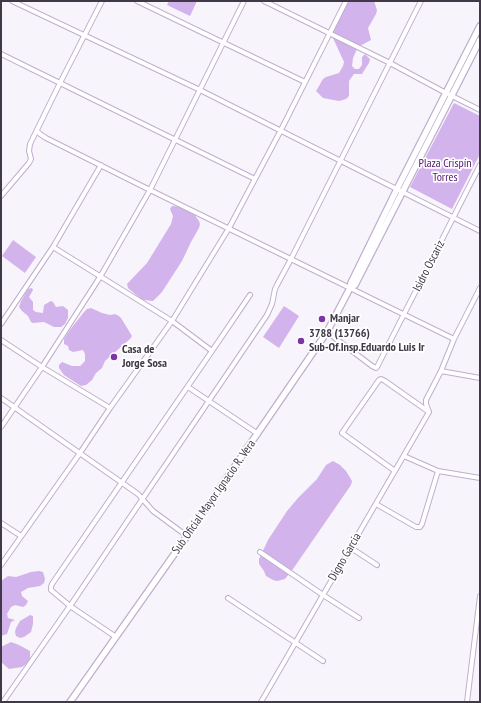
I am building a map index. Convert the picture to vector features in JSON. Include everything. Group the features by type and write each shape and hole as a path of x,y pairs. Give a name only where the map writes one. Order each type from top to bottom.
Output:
{"street":[{"path":"12,1 200,90 480,231"},
{"path":"1,196 29,163 31,159 30,148 37,131 102,1"},
{"path":"138,1 305,82"},
{"path":"1,427 100,277 150,190 244,1"},
{"path":"264,1 390,63 480,110"},
{"path":"1,565 172,321 229,228 346,1"},
{"path":"3,702 210,401 267,315 272,304 275,289 421,1"},
{"path":"449,94 480,26"},
{"path":"449,94 480,40"},
{"path":"1,54 255,179"},
{"name":"Sub Oficial Mayor Ignacio R. Vera","path":"70,702 258,434 327,332 449,94"},
{"path":"37,131 46,138 150,190 454,339"},
{"path":"1,324 53,247 101,165"},
{"name":"Isidro Oscariz","path":"327,332 376,368 480,165"},
{"path":"53,247 172,321 212,352"},
{"path":"429,412 426,400 441,371 454,339 480,288"},
{"path":"116,637 70,606 51,590 52,584 250,295"},
{"path":"1,340 42,367 110,408"},
{"path":"441,371 480,378"},
{"path":"395,471 342,433 381,379 429,412"},
{"path":"188,387 258,434"},
{"path":"1,398 122,482 138,494 153,511 187,536"},
{"name":"Digno Garcia","path":"261,702 429,412"},
{"path":"404,456 438,471 480,478"},
{"path":"376,504 416,527 420,526 422,524 438,471"},
{"path":"1,523 21,536"},
{"path":"350,548 377,566"},
{"path":"260,552 359,618"},
{"path":"467,702 480,596"},
{"path":"228,598 323,661"}],"green space":[{"path":"169,1 197,1 190,16 167,5"},
{"path":"349,1 374,1 377,10 368,28 371,40 358,47 353,58 352,66 355,69 359,69 362,65 362,57 365,54 370,59 369,63 362,74 354,74 349,81 349,96 346,99 339,101 323,98 316,91 323,79 339,73 343,66 344,62 333,38 333,31"},
{"name":"Plaza Crispín Torres","path":"454,103 480,116 480,154 452,209 410,187"},
{"path":"172,206 184,207 192,211 199,221 199,228 182,261 162,292 153,301 144,300 128,288 127,284 147,263 171,224 173,216 170,209"},
{"path":"13,240 36,257 25,273 2,256"},
{"path":"32,288 33,290 29,297 33,302 33,310 43,313 44,305 51,301 56,307 63,306 68,310 68,318 65,324 61,327 54,327 44,322 31,322 28,316 19,307 28,289"},
{"path":"284,306 299,316 279,348 263,337"},
{"path":"91,308 102,313 110,315 115,314 119,316 132,336 105,361 102,368 96,373 92,380 86,385 81,386 64,375 59,368 59,365 62,362 72,366 80,366 85,361 85,354 83,350 73,352 69,350 68,346 64,344 64,339 84,312"},
{"path":"333,461 346,471 352,481 351,485 285,579 277,581 273,580 266,576 259,564 259,559 268,540 287,511 317,479 326,465"},
{"path":"39,571 43,572 45,579 44,583 40,586 28,588 21,592 22,596 28,601 23,607 15,605 11,607 7,614 8,618 15,620 11,622 7,634 1,636 1,581 8,576 16,577"},
{"path":"30,615 33,616 31,632 24,637 20,638 16,636 16,628 20,621"},
{"path":"11,642 30,651 30,659 28,663 22,667 9,669 1,662 1,646"}],"place":[{"name":"Manjar","path":"322,319"},
{"name":"3788 (13766) Sub-Of.Insp.Eduardo Luis Ir","path":"301,341"},
{"name":"Casa de Jorge Sosa","path":"114,357"}]}
